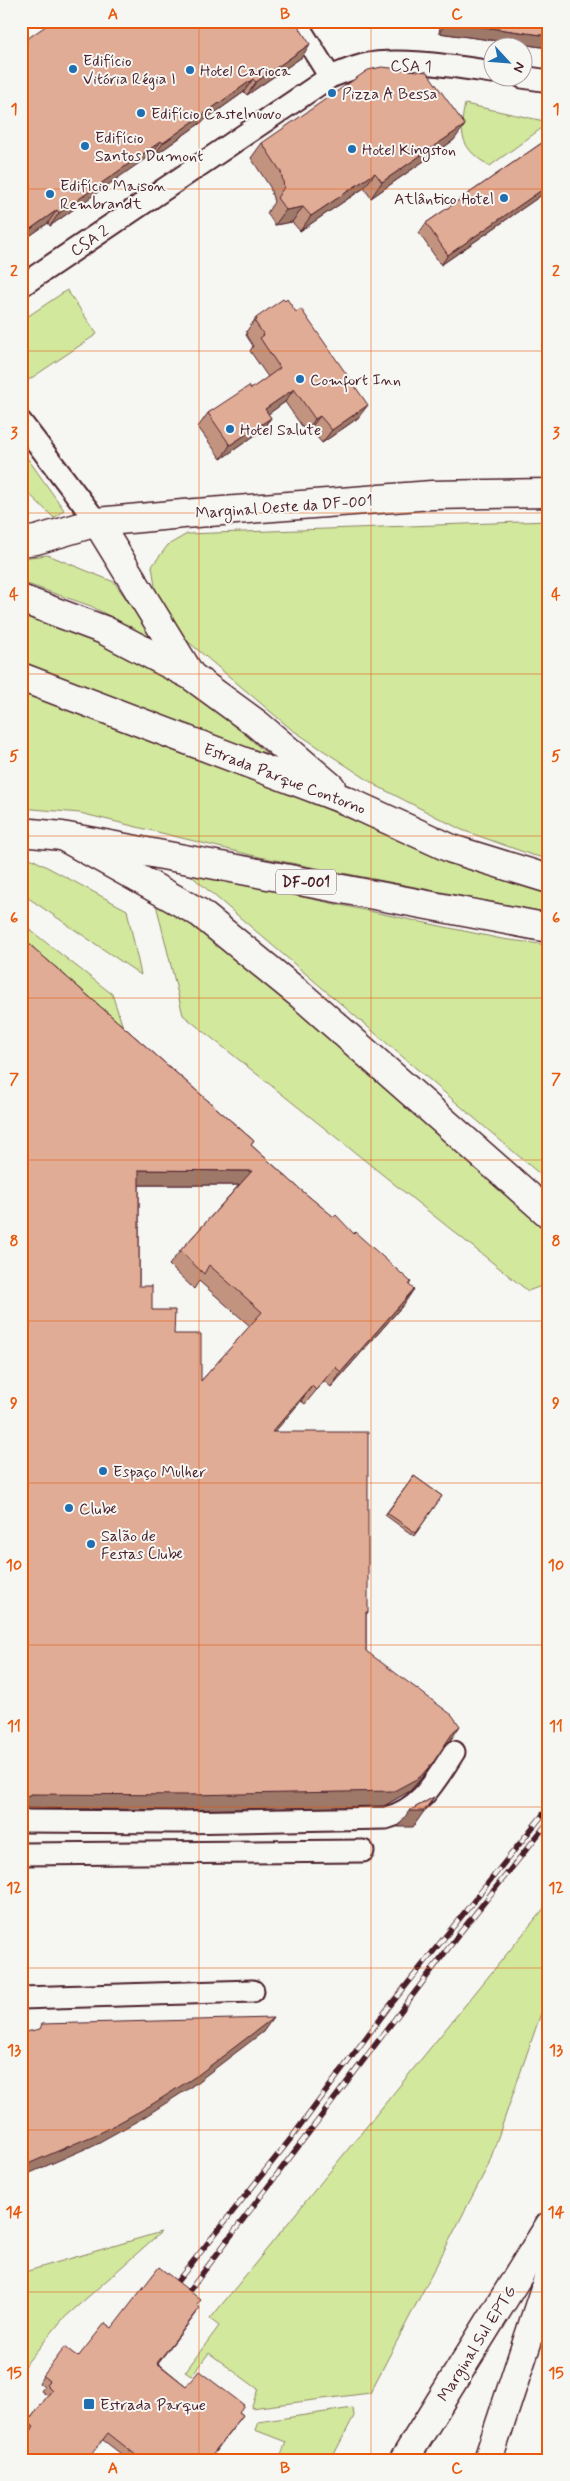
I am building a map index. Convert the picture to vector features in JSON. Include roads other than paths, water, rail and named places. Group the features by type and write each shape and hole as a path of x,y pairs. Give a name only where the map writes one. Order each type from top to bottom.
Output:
{"main road":[{"name":"Marginal Oeste da DF-001","path":"21,542 36,540 97,522 432,495 549,493"},
{"path":"97,522 190,675"},
{"path":"21,599 104,630 190,675 257,724 345,800"},
{"name":"Estrada Parque Contorno","path":"21,677 345,800 452,848 549,879"},
{"name":"DF-001","path":"21,832 62,836 549,928"},
{"path":"62,836 200,913 302,996 549,1214"},
{"name":"Marginal Sul EPTG","path":"404,2460 549,2226"},
{"path":"488,2460 549,2276"}],"street":[{"path":"295,21 330,77"},
{"name":"CSA 1","path":"330,77 364,65 448,66 482,71"},
{"name":"CSA 2","path":"21,286 330,77"},
{"path":"532,78 549,81"},
{"path":"21,422 97,522"},
{"path":"21,1821 178,1822 386,1818 403,1814 421,1799 454,1752"},
{"path":"21,1854 363,1851"},
{"path":"21,1998 253,1991"}],"railway":[{"path":"168,2293 292,2137 388,2008 549,1807"},
{"path":"180,2303 459,1934 549,1821"}],"place":[{"name":"Edifício Vitória Régia I","path":"73,69"},
{"name":"Hotel Carioca","path":"190,70"},
{"name":"Pizza A Bessa","path":"332,93"},
{"name":"Edifício Castelnuovo","path":"141,113"},
{"name":"Edifício Santos Dumont","path":"85,146"},
{"name":"Hotel Kingston","path":"352,149"},
{"name":"Edifício Maison Rembrandt","path":"50,194"},
{"name":"Atlântico Hotel","path":"504,198"},
{"name":"Comfort Inn","path":"300,379"},
{"name":"Hotel Salute","path":"230,429"},
{"name":"Espaço Mulher","path":"103,1471"},
{"name":"Clube","path":"69,1508"},
{"name":"Salão de Festas Clube","path":"91,1544"},
{"name":"Estrada Parque","path":"89,2404"}]}
